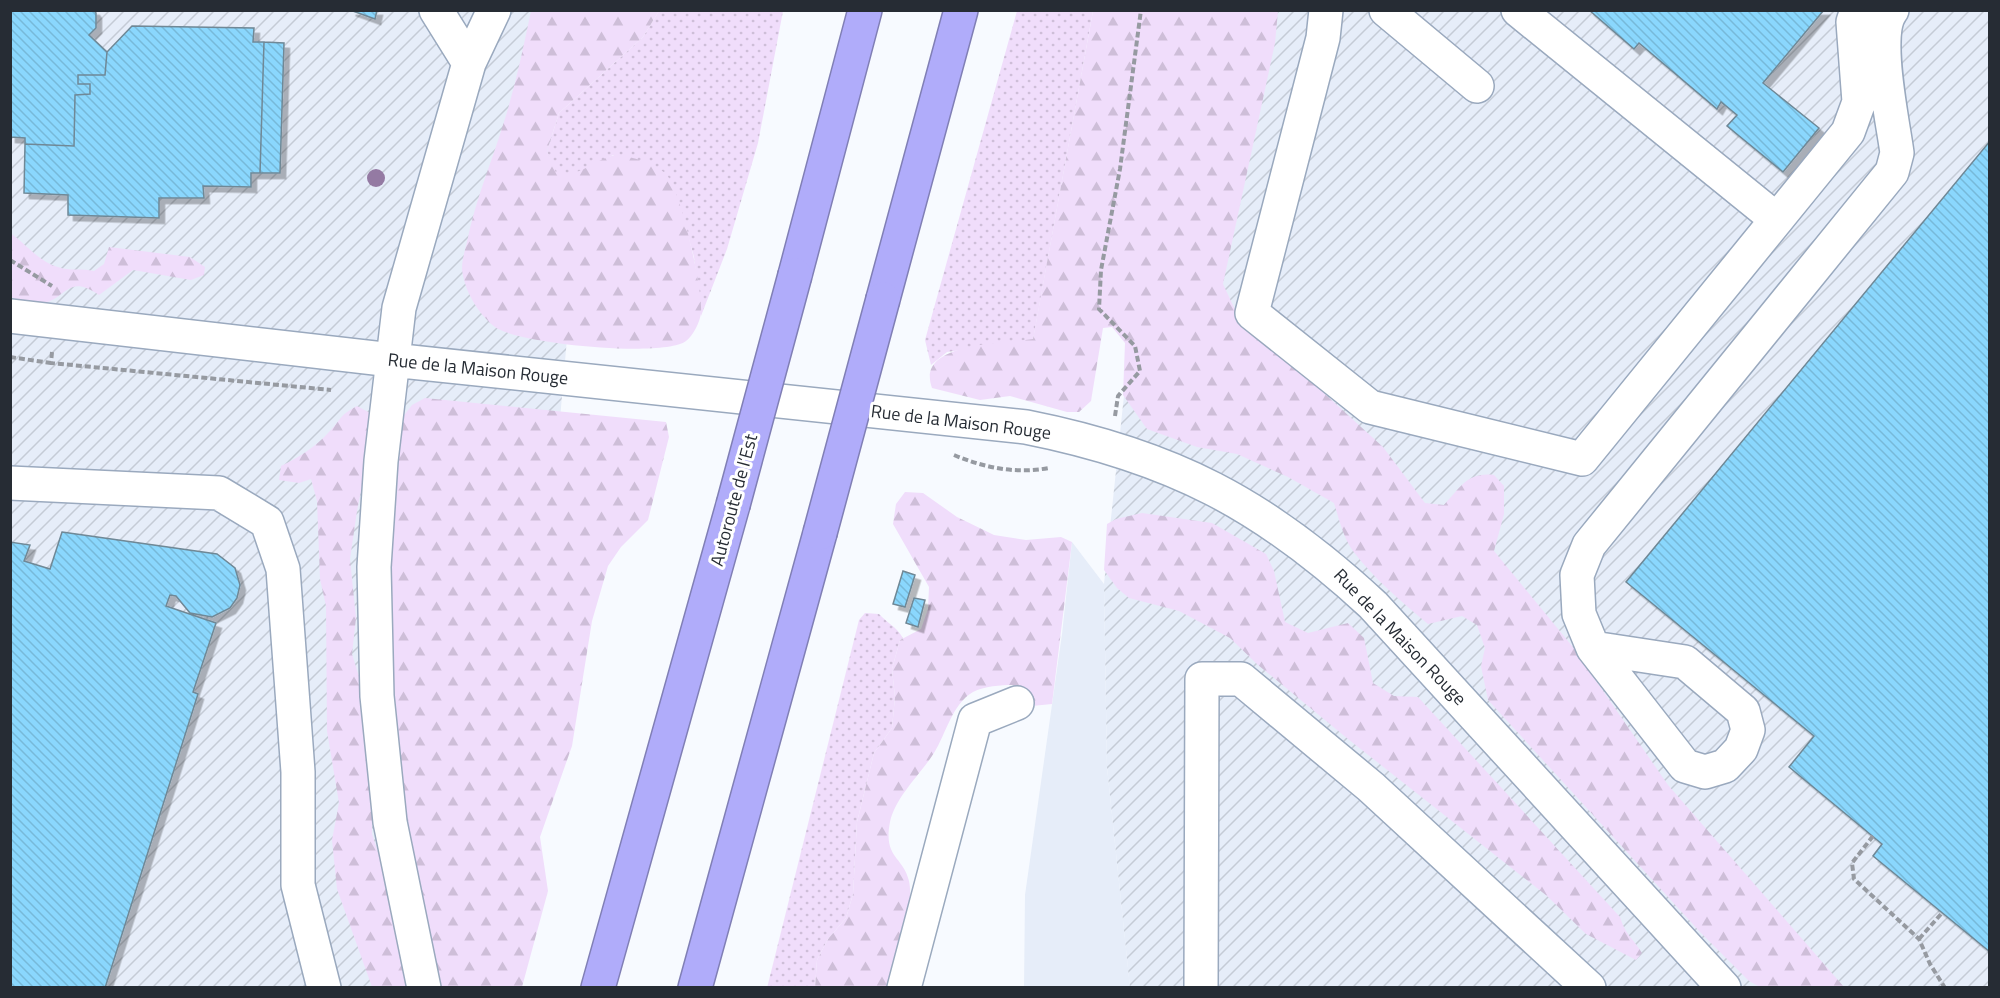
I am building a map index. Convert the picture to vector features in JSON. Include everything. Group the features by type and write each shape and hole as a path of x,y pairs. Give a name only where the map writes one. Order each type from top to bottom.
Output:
{"highway":[{"name":"Autoroute de l’Est","path":"598,987 733,506 866,10"},
{"path":"695,987 961,10"}],"street":[{"path":"436,10 469,63"},
{"path":"424,987 390,822 377,696 374,567 392,360 399,308 469,63 494,10"},
{"path":"1326,10 1323,38 1252,313 1370,407 1582,459 1848,132 1859,102 1853,22 1857,10"},
{"path":"1386,10 1477,86"},
{"path":"1518,10 1776,219"},
{"path":"1593,648 1685,662 1743,711 1748,730 1741,749 1725,766 1705,772 1685,765 1593,648 1579,614 1577,575 1589,545 1892,172 1897,153 1882,38 1887,17 1892,10"},
{"name":"Rue de la Maison Rouge","path":"14,314 392,360 1026,427 1110,446 1203,483 1247,506 1289,533 1331,566 1373,605 1724,987"},
{"path":"10,483 219,493 267,522 283,569 298,772 298,885 324,987"},
{"path":"1201,987 1202,679 1241,679 1371,787 1589,987"},
{"path":"904,987 975,720 1017,703"}],"path":[{"path":"1118,396 1140,371 1135,346 1099,309 1101,270 1120,169 1141,10"},
{"path":"10,357 51,363"},
{"path":"951,454 974,463 1011,471 1059,466"},
{"path":"1873,836 1852,863 1854,879 1919,939 1929,964 1945,987"},
{"path":"1919,939 1942,913"}],"shaded area":[{"path":"10,11 534,11 572,281 554,488 460,987 11,987"},
{"path":"1195,11 1989,11 1989,987 1130,988 1107,767 1104,584 1132,320"},
{"path":"1072,542 1104,584 1107,767 1130,987 1024,988 1025,895 1062,634"}],"green space":[{"path":"531,11 659,11 643,37 559,113 547,151 557,175 580,171 611,156 628,157 646,162 666,174 678,199 684,219 695,263 701,301 699,320 694,332 686,341 672,346 622,349 531,339 495,327 483,315 469,293 463,277 464,255 474,212 511,97"},
{"path":"659,11 783,11 758,143 727,249 701,316 694,257 680,208 613,155 576,175 556,175 547,151 559,113 643,37"},
{"path":"1017,11 1093,11 1033,340 947,352 931,365 925,340"},
{"path":"1093,11 1278,11 1275,43 1223,284 1237,314 1383,447 1425,503 1444,505 1465,482 1477,476 1494,475 1504,486 1504,514 1494,551 1572,646 1668,785 1844,987 1760,987 1749,981 1700,932 1488,700 1481,666 1485,648 1477,625 1462,616 1428,624 1409,608 1353,551 1344,534 1334,503 1288,477 1237,454 1197,447 1147,429 1123,395 1125,343 1112,327 1103,328 1091,401 1079,412 1067,412 1010,396 980,400 932,388 930,373 936,362 949,354 965,348 1033,339"},
{"path":"10,233 46,262 65,269 94,271 104,264 109,247 190,257 205,267 204,275 191,280 133,270 99,295 80,286 67,290 48,302 28,303 11,297"},
{"path":"425,398 666,422 669,437 648,520 621,547 608,566 592,621 572,746 540,837 548,891 522,987 438,987 408,862 392,739 387,522 402,418 412,405"},
{"path":"357,406 372,414 370,446 350,559 356,618 352,654 361,683 372,784 372,834 388,883 409,987 372,987 337,889 332,840 339,803 327,731 326,606 320,579 317,501 311,479 299,483 279,480 281,466 313,447 343,415"},
{"path":"905,492 923,493 957,517 994,535 1026,540 1061,537 1072,542 1052,704 1032,706 1013,685 977,690 960,704 934,753 897,803 890,822 891,850 906,873 910,892 904,934 888,987 815,988 817,960 828,939 846,918 853,894 857,822 874,753 892,728 895,697 892,669 900,640 921,629 928,609 929,587 893,524 896,504"},
{"path":"1142,513 1212,523 1266,554 1274,571 1285,622 1308,633 1348,623 1364,638 1373,683 1394,696 1418,697 1620,917 1627,933 1642,953 1636,960 1586,934 1547,896 1348,739 1258,665 1230,638 1179,611 1129,598 1117,588 1104,570 1107,524 1116,519"},
{"path":"865,613 879,614 903,638 900,640 892,669 895,697 892,728 874,753 857,822 853,894 846,918 828,939 817,960 815,987 767,988 859,620"}],"building":[{"path":"10,10 94,10 96,13 96,28 89,35 107,52 105,75 78,75 78,84 90,84 90,94 75,95 74,146 25,144 25,138 10,137"},
{"path":"350,10 377,10 375,19"},
{"path":"1589,10 1824,10 1763,83 1819,128 1783,172 1727,126 1737,115 1721,102 1717,109 1639,43 1634,49"},
{"path":"132,26 254,28 253,42 264,42 260,173 251,173 251,187 203,186 204,198 159,198 159,218 68,215 68,195 24,193 25,144 74,146 75,95 90,94 90,84 78,84 78,75 105,75 107,52"},
{"path":"264,42 284,43 280,173 260,173"},
{"path":"1990,141 1990,952 1873,856 1882,844 1789,767 1814,736 1626,582"},
{"path":"62,532 217,554 235,568 240,585 237,598 230,608 212,617 190,613 176,596 170,595 166,606 216,623 193,692 198,694 105,988 10,988 10,542 30,545 24,561 50,569"},
{"path":"903,571 915,575 905,607 893,604"},
{"path":"914,598 925,600 918,627 906,623"}]}
